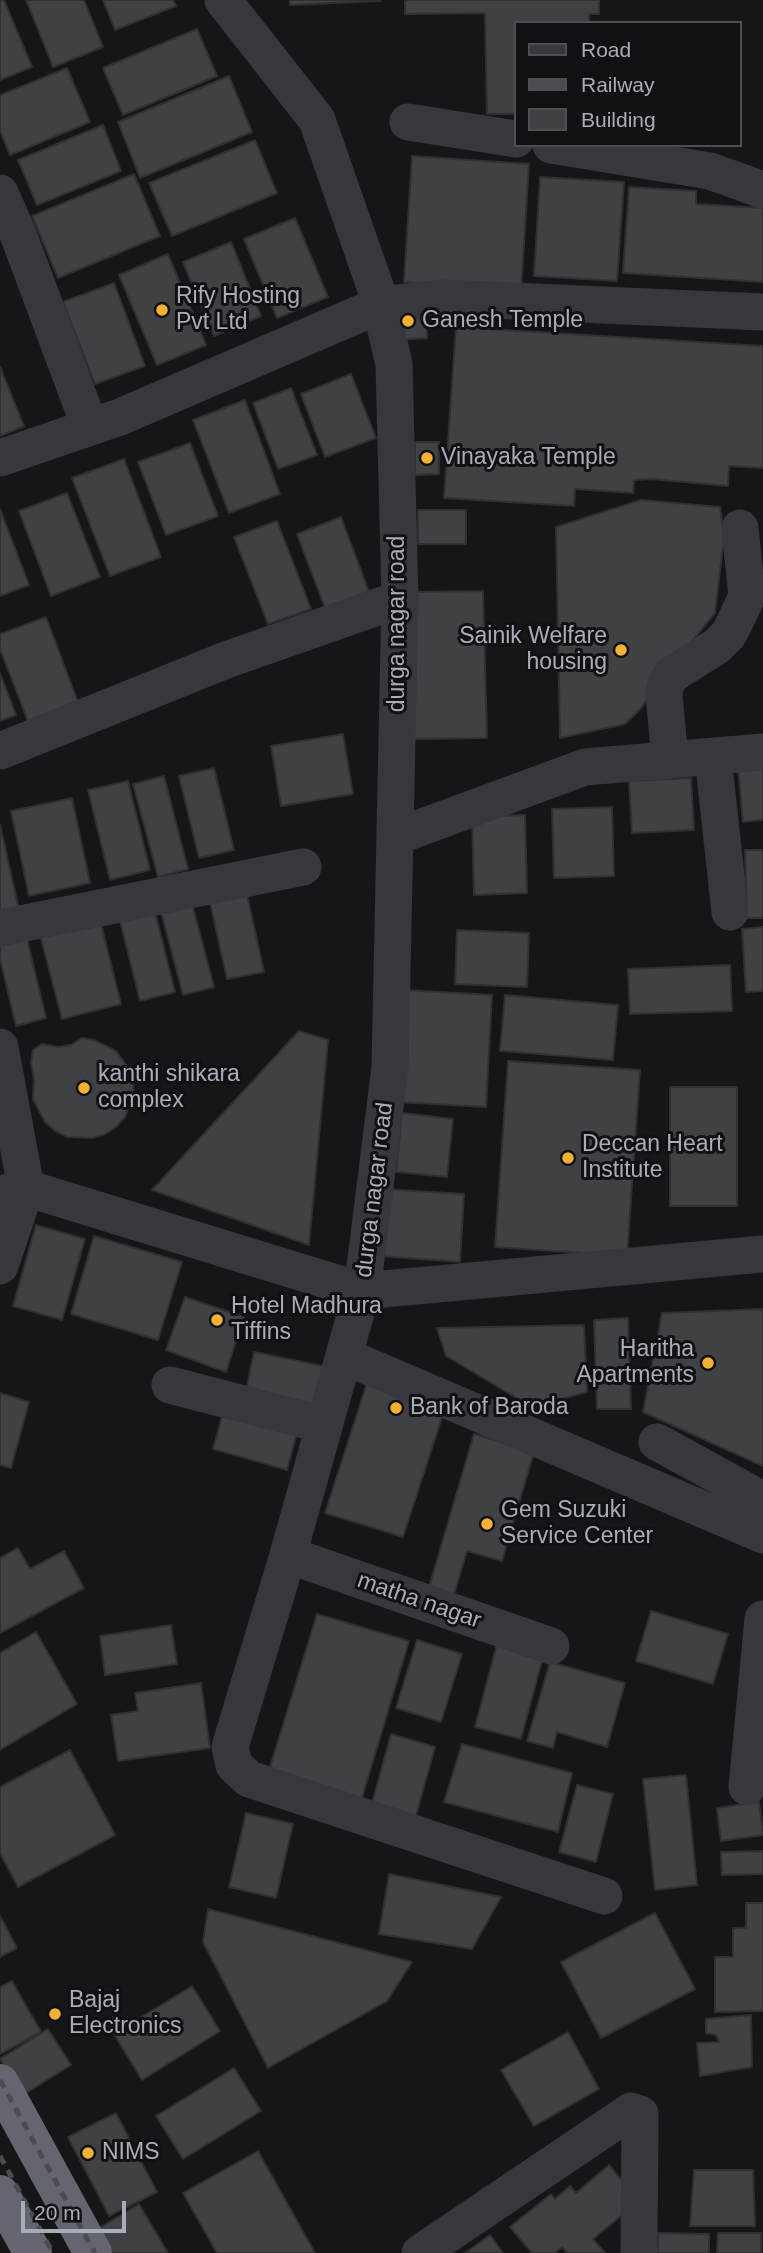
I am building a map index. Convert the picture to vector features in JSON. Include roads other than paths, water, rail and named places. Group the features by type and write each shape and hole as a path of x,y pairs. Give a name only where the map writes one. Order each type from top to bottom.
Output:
{"highway":[{"path":"0,2083 93,2253"},
{"path":"0,2194 33,2253"}],"street":[{"name":"durga nagar road","path":"223,0 317,120 380,305 394,364 400,599 390,1067 362,1291 288,1555 230,1747 234,1765 249,1779 604,1896"},
{"path":"408,122 514,139"},
{"path":"563,147 710,171 763,190"},
{"path":"0,193 90,427"},
{"path":"0,458 120,417 380,305 444,298 763,312"},
{"path":"670,760 664,695 666,684 671,675 716,646 728,635 747,596 740,528"},
{"path":"0,751 226,660 400,599"},
{"path":"395,838 585,767 763,752"},
{"path":"713,757 730,912"},
{"path":"0,928 303,867"},
{"path":"0,1046 13,1191 0,1266"},
{"path":"13,1191 362,1291 763,1254"},
{"path":"344,1356 763,1535"},
{"path":"170,1385 324,1425"},
{"path":"657,1442 763,1500"},
{"name":"matha nagar","path":"288,1555 551,1646"},
{"path":"747,1787 763,1619"},
{"path":"419,2253 631,2111 640,2114 639,2253"}],"railway":[{"path":"0,2080 95,2253"},
{"path":"0,2156 53,2253"}],"place":[{"name":"Rify Hosting Pvt Ltd","path":"162,310"},
{"name":"Ganesh Temple","path":"408,321"},
{"name":"Vinayaka Temple","path":"427,458"},
{"name":"Sainik Welfare housing","path":"621,650"},
{"name":"kanthi shikara complex","path":"84,1088"},
{"name":"Deccan Heart Institute","path":"568,1158"},
{"name":"Hotel Madhura Tiffins","path":"217,1320"},
{"name":"Haritha Apartments","path":"708,1363"},
{"name":"Bank of Baroda","path":"396,1408"},
{"name":"Gem Suzuki Service Center","path":"487,1524"},
{"name":"Bajaj Electronics","path":"55,2014"},
{"name":"NIMS","path":"88,2153"}]}
